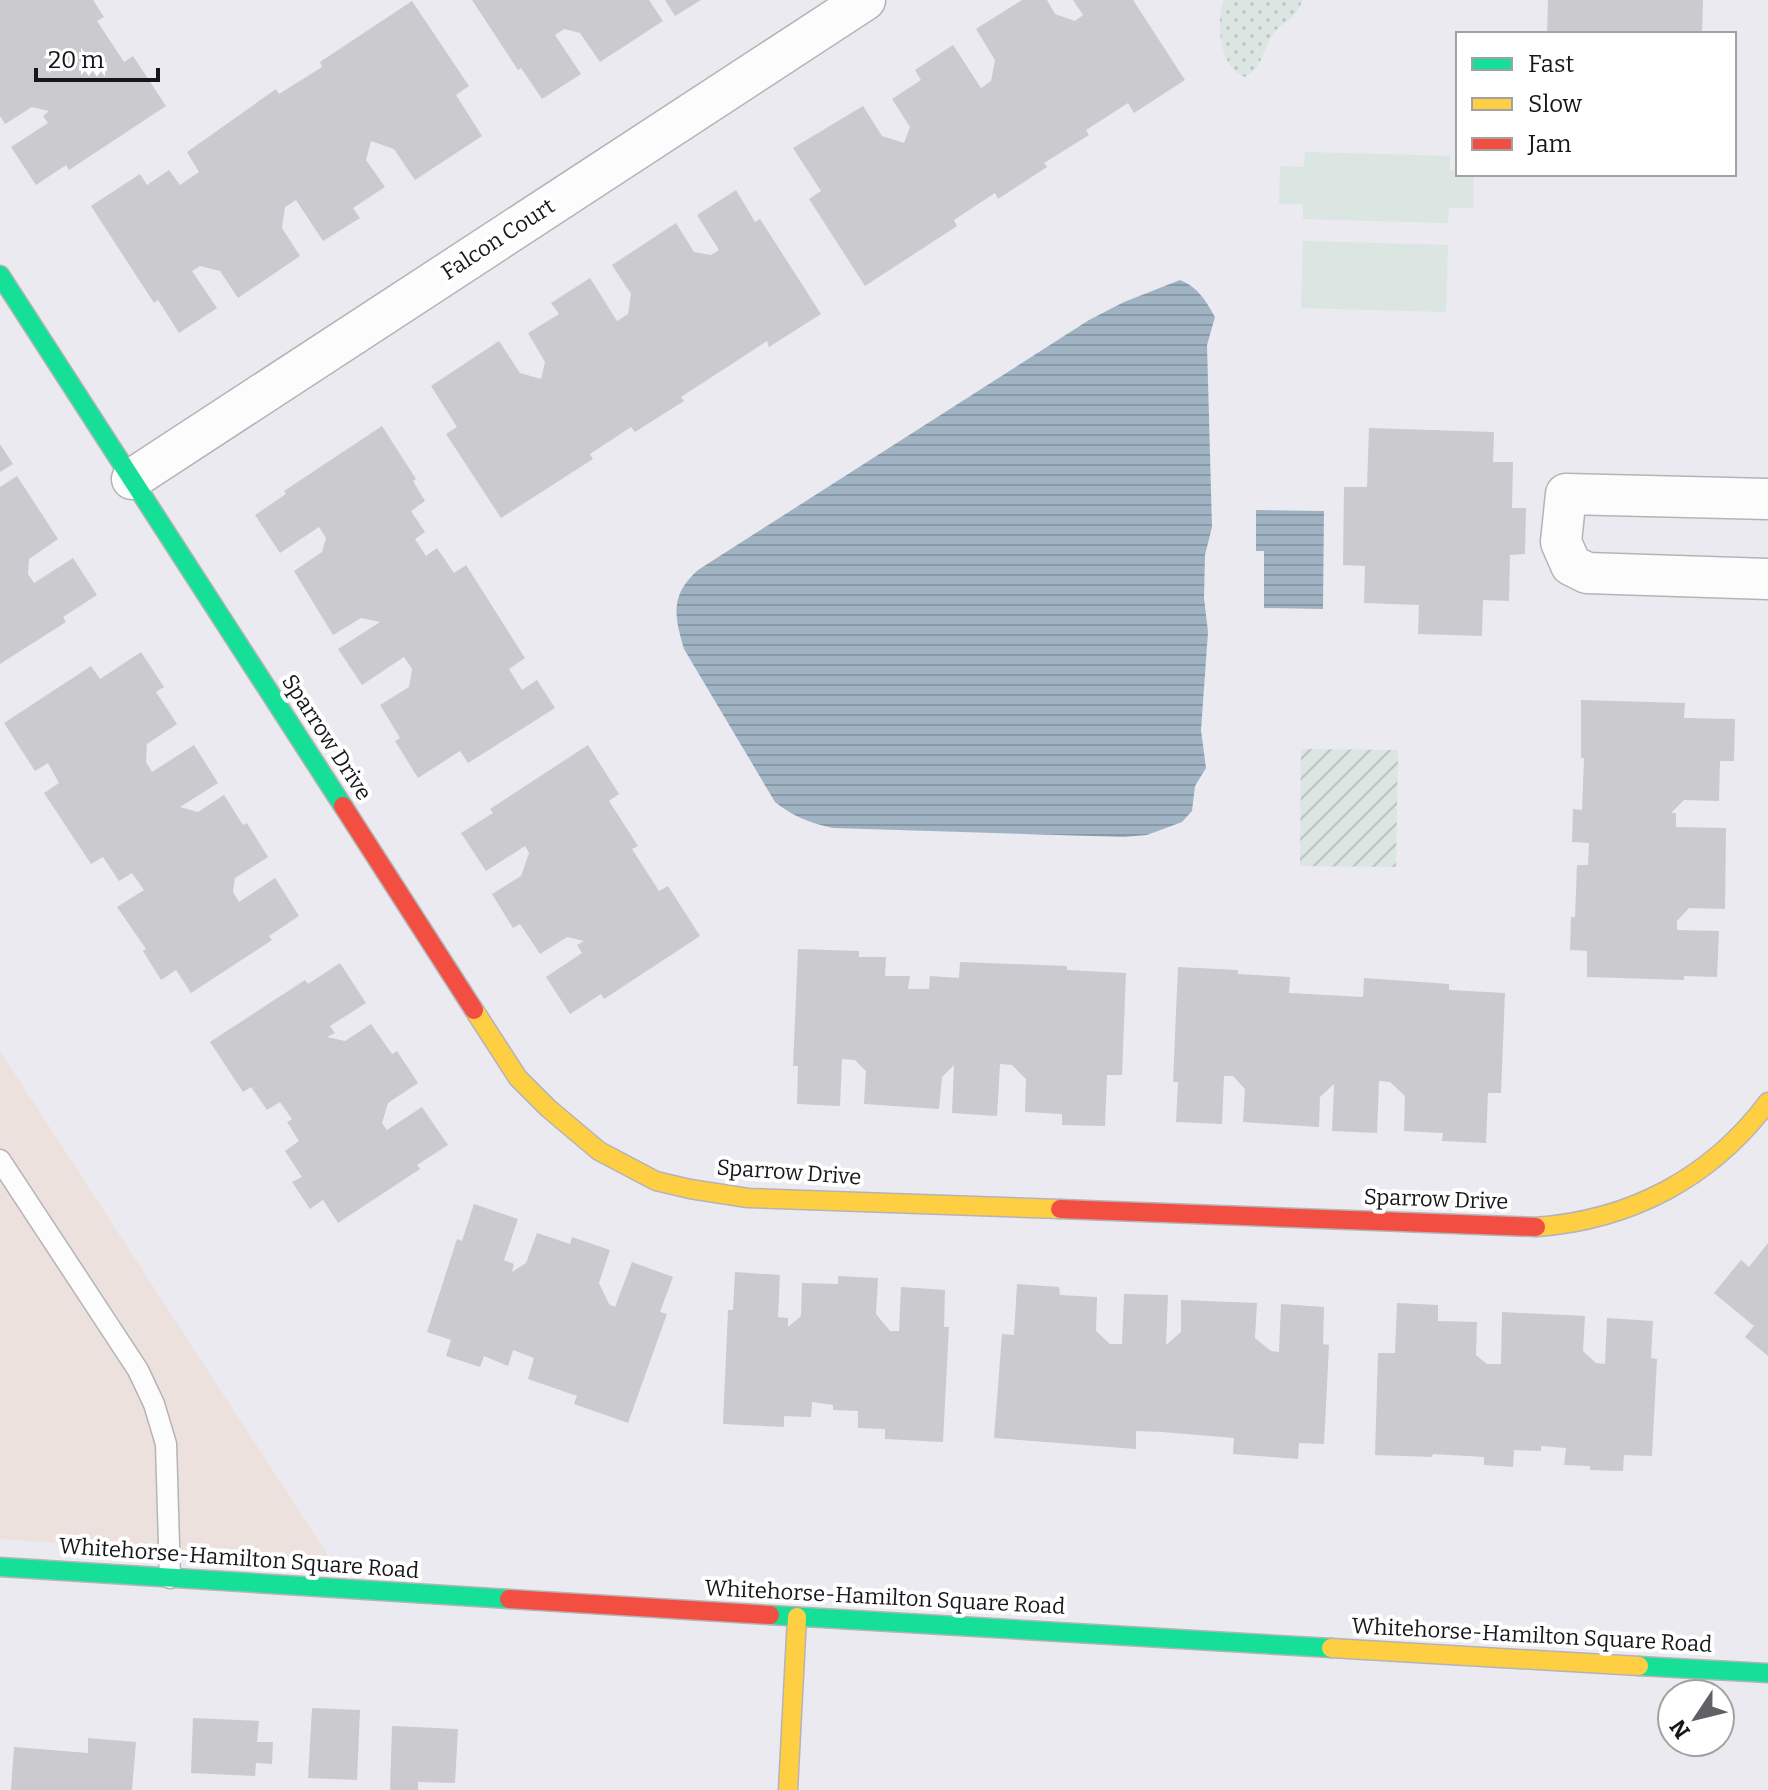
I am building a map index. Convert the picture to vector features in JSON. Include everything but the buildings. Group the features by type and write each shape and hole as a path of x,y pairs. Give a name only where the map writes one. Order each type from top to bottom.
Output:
{"street":[{"name":"Falcon Court","path":"132,479 865,0"},
{"name":"Sparrow Drive","path":"0,275 518,1078 550,1112 615,1160 657,1182 748,1198 1538,1227 1596,1219 1642,1204 1671,1190 1734,1142 1768,1102"},
{"path":"1768,499 1566,494 1561,542 1571,565 1587,573 1768,579"},
{"name":"Whitehorse-Hamilton Square Road","path":"0,1567 1768,1673"},
{"path":"788,1790 797,1617"}],"lane":[{"path":"0,1160 138,1370 154,1404 166,1444 170,1578"}],"shaded area":[{"path":"1224,0 1302,0 1295,14 1272,35 1256,68 1245,77 1230,64 1222,44 1220,20"},
{"path":"1305,152 1450,156 1450,170 1456,171 1456,176 1474,176 1473,208 1449,208 1448,223 1303,219 1303,204 1279,204 1280,166 1304,167"},
{"path":"1303,241 1448,245 1446,312 1301,308"},
{"path":"1301,749 1398,750 1396,867 1300,866"},
{"path":"0,1051 331,1560 0,1539"}],"water":[{"path":"1180,280 1197,291 1215,317 1207,345 1212,527 1205,555 1204,598 1208,632 1201,730 1206,768 1195,786 1192,811 1182,822 1147,835 1124,837 833,828 802,819 775,802 684,649 677,606 689,579 698,570 1089,320"},
{"path":"1256,510 1324,511 1323,609 1264,608 1264,551 1256,551"}],"traffic: fast":[{"path":"0,275 343,806"},
{"path":"0,1567 509,1599"},
{"path":"770,1615 1331,1648"},
{"path":"1639,1666 1768,1673"}],"traffic: slow":[{"path":"474,1010 518,1078 548,1108 599,1151 656,1181 748,1198 1060,1209"},
{"path":"1536,1227 1604,1215 1666,1190 1721,1153 1768,1102"},
{"path":"788,1790 797,1617"},
{"path":"1331,1648 1639,1666"}],"traffic: jam":[{"path":"343,806 474,1010"},
{"path":"1060,1209 1536,1227"},
{"path":"509,1599 770,1615"}]}
